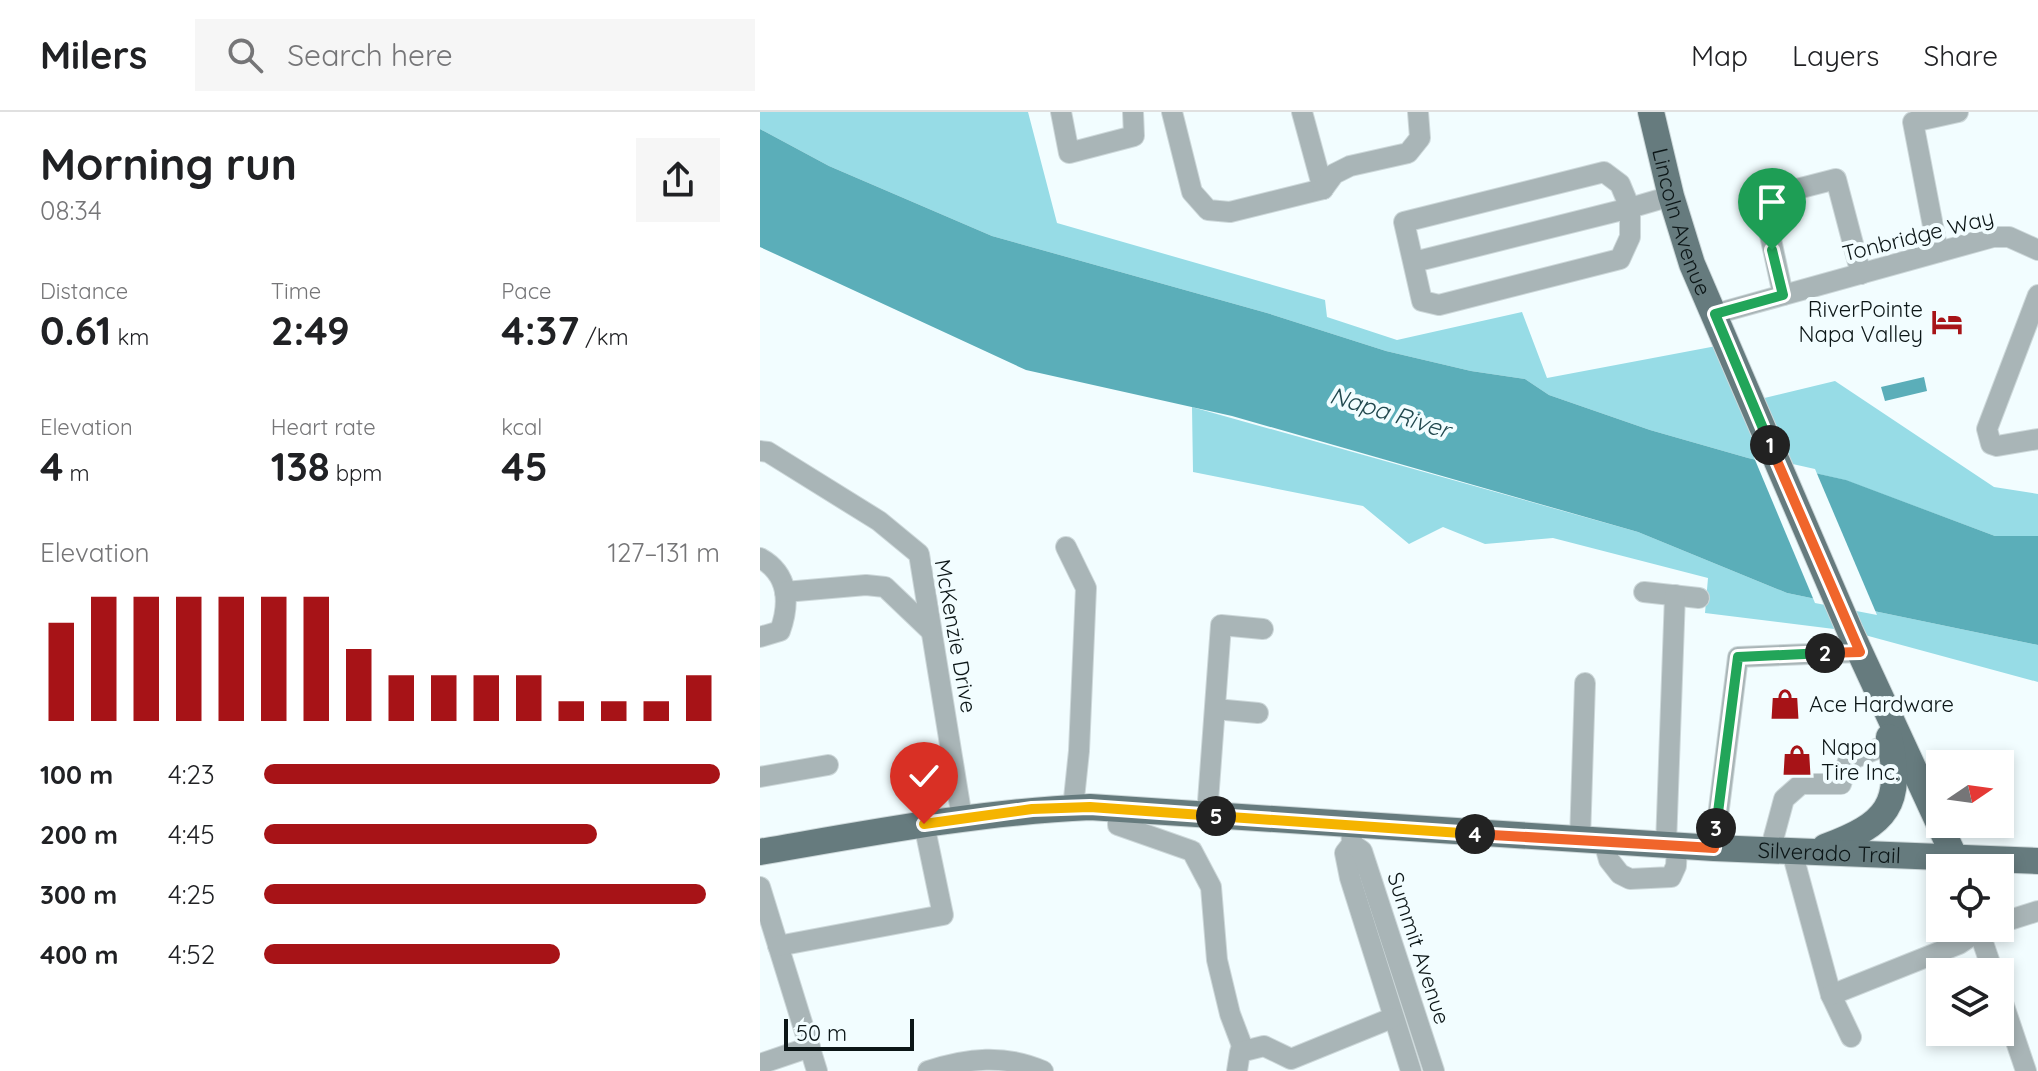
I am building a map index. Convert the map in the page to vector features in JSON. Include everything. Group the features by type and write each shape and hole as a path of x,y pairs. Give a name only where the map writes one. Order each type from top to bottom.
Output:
{"main road":[{"name":"Lincoln Avenue","path":"1651,112 1671,196 1692,264 1880,698 1952,854"},
{"path":"1791,852 1860,834 1883,818 1892,796 1891,743 1880,698"},
{"name":"Silverado Trail","path":"760,852 962,818 1073,808 1207,815 1351,835 1592,841 1926,860"},
{"name":"Silverado Trail","path":"2014,861 2038,861"}],"street":[{"path":"1061,112 1069,153 1134,136 1133,112"},
{"path":"1172,112 1192,192 1208,210 1230,212 1323,189 1334,174 1350,166 1408,153 1420,138 1418,112"},
{"path":"1302,112 1323,189"},
{"path":"1938,252 1913,122 1958,112"},
{"path":"1604,172 1620,184 1630,208 1630,237 1620,259 1439,305 1422,301 1404,222 1604,172"},
{"path":"1783,295 1762,198 1836,179 1861,274"},
{"path":"1414,262 1671,196"},
{"name":"Tonbridge Way","path":"1715,314 1993,237 2009,237 2038,250"},
{"path":"2038,295 1987,429 1991,444 1997,446 2038,439"},
{"name":"McKenzie Drive","path":"760,451 768,452 879,521 919,554 962,818"},
{"path":"1066,547 1086,588 1079,751 1073,808"},
{"path":"760,558 775,566 785,592 787,611 780,631 760,637"},
{"path":"785,592 866,585 885,587 929,629"},
{"path":"1644,592 1699,598"},
{"path":"1585,683 1592,841 1613,868 1630,879 1671,877 1676,866 1671,846 1675,595"},
{"path":"1207,815 1221,625 1263,629"},
{"path":"1714,848 1738,657 1855,641"},
{"path":"1215,709 1258,713"},
{"path":"1851,1037 1831,995 1791,852 1784,799 1801,784 1841,784 1848,761 1891,743"},
{"path":"760,777 828,765"},
{"path":"1118,809 1118,825 1192,851 1211,887 1217,960 1230,1014 1244,1051"},
{"path":"778,946 943,915 924,824"},
{"name":"Summit Avenue","path":"1351,835 1345,853 1350,878 1411,1071"},
{"name":"Summit Avenue","path":"1351,835 1362,851 1434,1071"},
{"path":"760,887 817,1071"},
{"path":"2014,919 2038,911"},
{"path":"1831,995 1962,942"},
{"path":"1237,1071 1240,1052 1264,1046 1290,1065 1392,1018"},
{"path":"2014,1035 2026,1071"},
{"path":"760,1064 810,1047"},
{"path":"928,1071 985,1058 1018,1062 1043,1071"}],"shaded area":[{"path":"760,112 1028,112 1057,223 1325,300 1327,317 1397,340 1522,312 1547,378 1727,344 1752,401 1835,381 1994,487 2038,494 2038,536 1995,536 1845,480 1748,458 1650,430 1549,395 1525,379 1471,371 1386,351 1267,313 992,236 829,166 760,129"},
{"path":"1192,407 1638,532 1787,593 2038,645 2038,682 1850,631 1705,613 1708,578 1553,538 1485,544 1443,527 1409,544 1363,506 1193,472"}],"water":[{"name":"Napa River","path":"760,129 829,166 992,236 1267,313 1386,351 1471,371 1525,379 1549,395 1650,430 1748,458 1846,480 1995,536 2038,536 2038,645 1787,593 1638,532 1232,416 1026,370 760,247"},
{"path":"1924,377 1927,391 1885,401 1881,387"}],"pier":[{"path":"1753,455 1815,469 1877,615 1815,603"}],"place":[{"name":"RiverPointe Napa Valley","path":"1947,322"},
{"name":"Ace Hardware","path":"1785,704"},
{"name":"Napa Tire Inc.","path":"1797,760"}],"route":[{"path":"924,824 1032,809 1090,807 1714,848 1738,657 1860,652 1715,314 1783,295 1772,250"}]}
